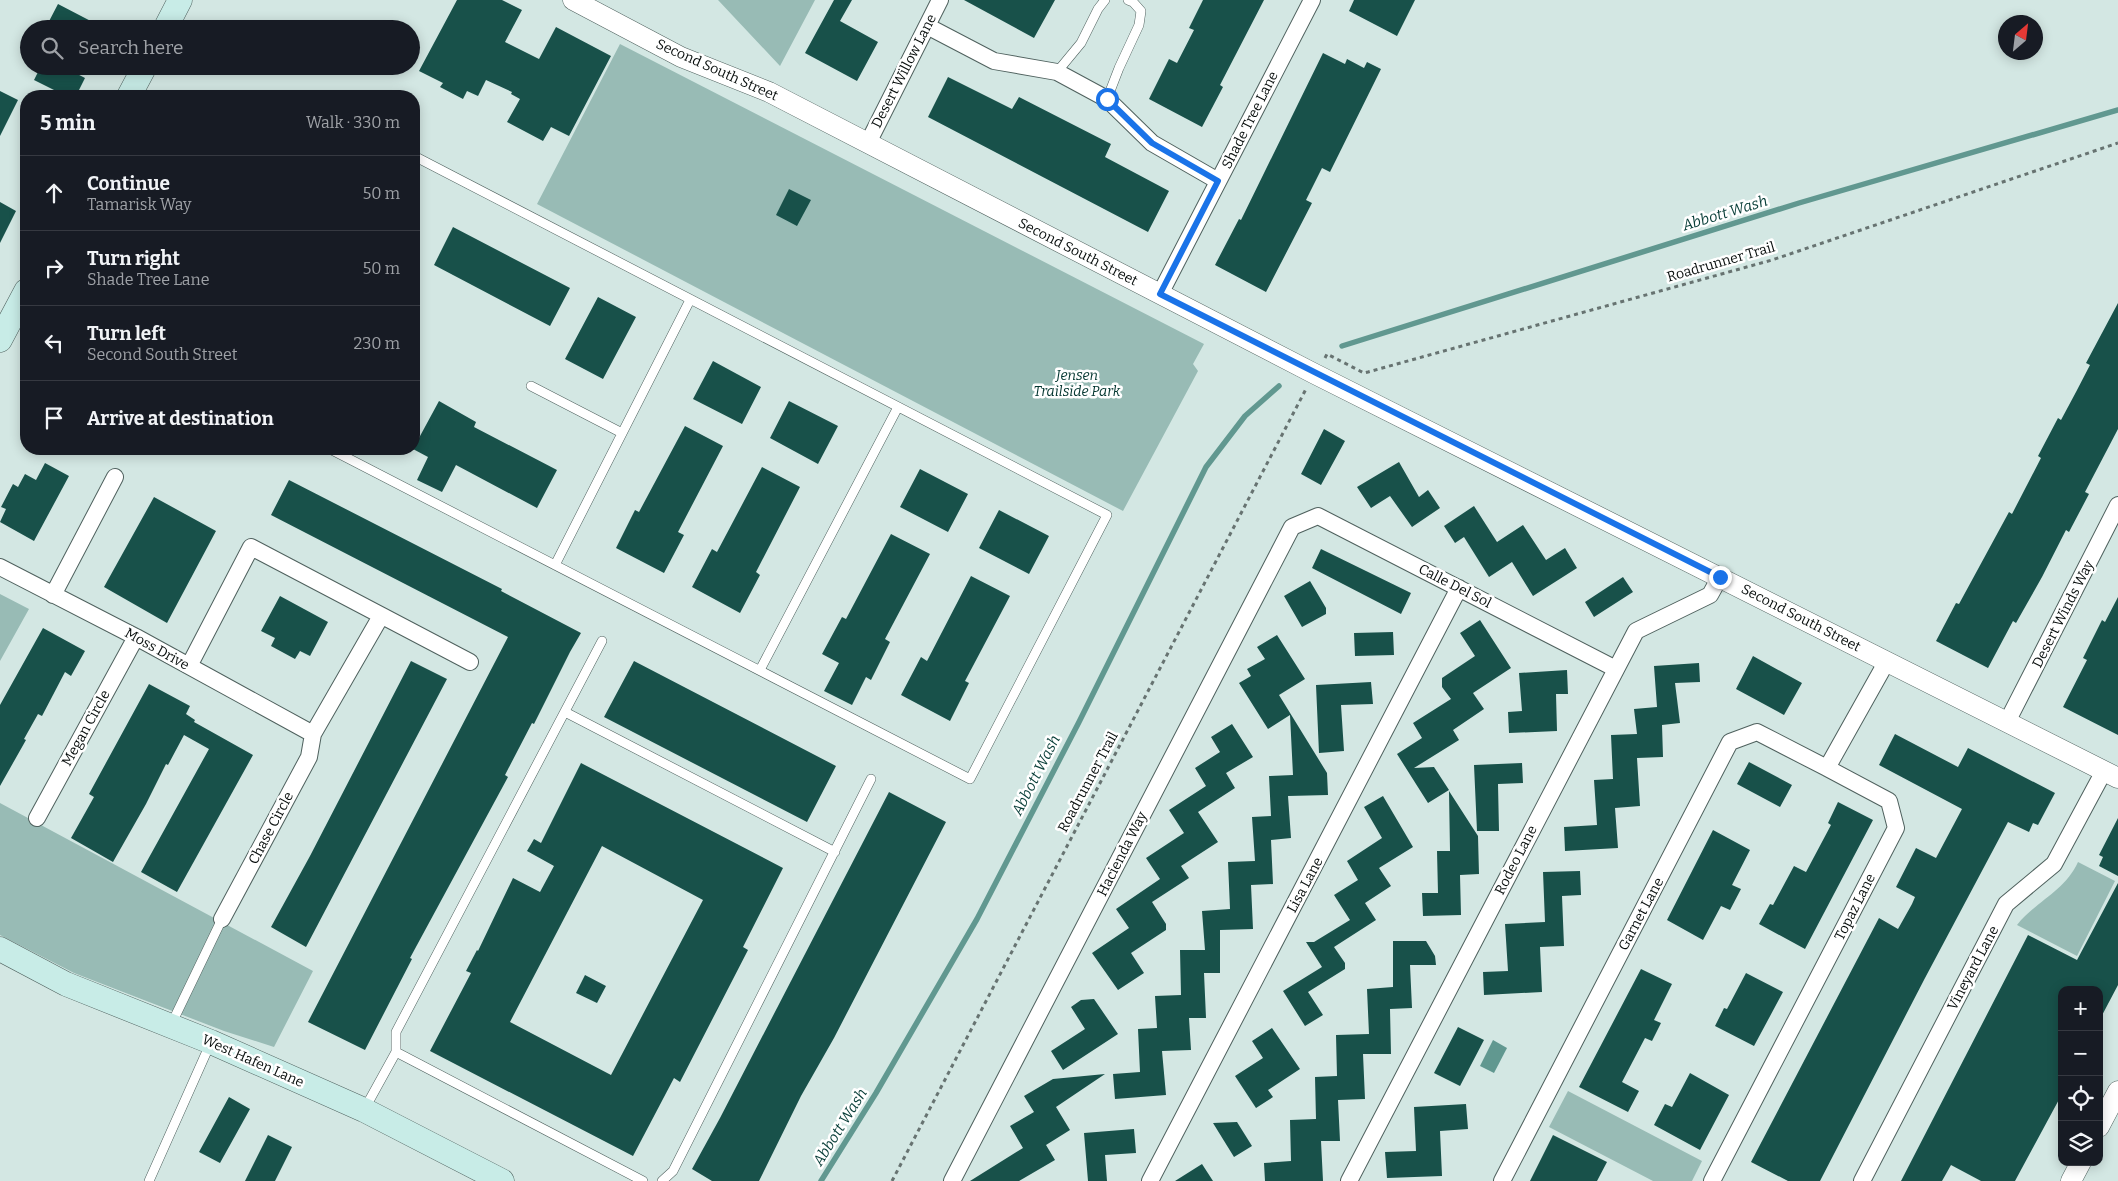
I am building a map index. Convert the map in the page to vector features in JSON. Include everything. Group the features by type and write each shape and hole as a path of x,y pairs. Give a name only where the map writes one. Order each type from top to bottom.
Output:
{"main road":[{"path":"169,20 180,0"},
{"path":"132,90 140,75"},
{"path":"4,325 20,300"},
{"name":"West Hafen Lane","path":"0,949 66,984 211,1042 364,1110 502,1181"}],"street":[{"name":"Second South Street","path":"573,0 681,57 769,92 1160,294 2111,775"},
{"name":"Desert Willow Lane","path":"868,143 940,0"},
{"name":"Shade Tree Lane","path":"1160,294 1312,0"},
{"path":"927,26 994,60 1058,72 1107,99 1152,143 1218,181"},
{"path":"53,595 115,477"},
{"name":"Desert Winds Way","path":"2007,722 2118,505"},
{"name":"Calle Del Sol","path":"1292,527 1318,516 1616,669"},
{"name":"Hacienda Way","path":"952,1181 1292,527"},
{"path":"189,666 251,547 470,662"},
{"name":"Moss Drive","path":"0,567 136,637 313,734"},
{"name":"Rodeo Lane","path":"1349,1181 1636,631 1710,595 1720,577"},
{"name":"Lisa Lane","path":"1150,1181 1459,588"},
{"name":"Chase Circle","path":"222,919 309,757 313,734 381,616"},
{"name":"Megan Circle","path":"37,818 136,637"},
{"path":"1827,768 1887,661"},
{"name":"Garnet Lane","path":"1502,1181 1730,742 1757,732 1827,768"},
{"name":"Topaz Lane","path":"1712,1181 1896,828 1889,800 1827,768"},
{"name":"Vineyard Lane","path":"1862,1181 2006,904 2054,864 2111,775"},
{"path":"2102,1121 2118,1091"},
{"path":"2071,1181 2079,1166"}],"lane":[{"path":"1058,72 1081,43 1098,9 1105,0"},
{"path":"1107,99 1138,24 1141,12 1133,2 1128,0"},
{"path":"342,455 970,779 1107,515 420,159"},
{"path":"555,565 690,300"},
{"path":"531,386 622,433"},
{"path":"760,670 898,408"},
{"path":"364,1110 396,1052 396,1032 602,641"},
{"path":"564,712 835,852"},
{"path":"662,1181 673,1171 871,779"},
{"path":"171,1026 222,919"},
{"path":"149,1181 211,1042"},
{"path":"396,1052 643,1181"}],"path":[{"name":"Roadrunner Trail","path":"1327,354 1364,373 1368,372 1772,260 2118,143"},
{"name":"Roadrunner Trail","path":"892,1181 1304,393"}],"green space":[{"path":"718,0 815,0 780,66"},
{"name":"Jensen Trailside Park","path":"620,44 1204,344 1193,364 1198,371 1123,511 537,204"},
{"path":"0,594 29,609 0,661"},
{"path":"0,803 313,971 274,1047 224,1031 74,973 0,935"},
{"path":"2078,862 2115,881 2077,956 2017,925 2066,881"},
{"path":"1568,1091 1702,1161 1692,1181 1653,1181 1549,1127"}],"shaded area":[{"path":"1493,1040 1507,1048 1494,1073 1480,1066"}],"building":[{"path":"457,0 502,0 522,10 505,42 539,59 556,27 611,56 569,136 551,127 543,141 507,122 520,99 511,94 512,92 486,80 478,96 467,91 463,99 440,87 443,83 420,72"},
{"path":"834,0 852,0 840,21 878,42 857,81 805,53"},
{"path":"964,0 1055,0 1034,38"},
{"path":"1203,0 1264,0 1220,85 1223,87 1202,127 1149,99 1169,59 1177,63 1194,30 1189,28"},
{"path":"1354,0 1415,0 1397,36 1349,11"},
{"path":"58,4 89,20 50,20"},
{"path":"1323,53 1345,64 1347,59 1364,68 1367,62 1381,69 1330,172 1322,168 1306,200 1312,203 1266,292 1215,265 1239,219 1241,220"},
{"path":"36,75 79,75 85,78 79,90 54,90 34,80"},
{"path":"948,77 1012,109 1019,97 1111,144 1105,157 1169,191 1148,232 928,117"},
{"path":"0,91 18,100 0,136"},
{"path":"789,189 811,200 797,226 776,215"},
{"path":"0,202 16,211 0,243"},
{"path":"453,227 570,288 550,326 434,265"},
{"path":"598,297 636,317 603,379 565,359"},
{"path":"2118,303 2118,429 2085,492 2089,494 2069,532 2066,530 2016,623 2013,621 1988,668 1936,641 1956,603 1959,604 2009,512 2012,514 2041,458 2038,456 2058,418 2061,420 2090,365 2086,363"},
{"path":"713,361 761,387 742,424 693,399"},
{"path":"439,401 476,422 474,427 557,470 537,508 456,465 442,492 417,480 428,457 420,453 420,436"},
{"path":"789,401 838,426 818,464 770,438"},
{"path":"685,426 723,446 678,532 684,535 664,573 616,548 635,510 639,512"},
{"path":"1324,429 1345,441 1321,485 1301,474"},
{"path":"1399,462 1419,497 1428,490 1440,508 1412,527 1390,496 1371,508 1357,487"},
{"path":"45,463 69,476 34,541 0,522 6,509 1,507 13,484 18,487 25,474 36,480"},
{"path":"762,467 800,487 756,572 760,575 740,613 692,587 712,549 717,552"},
{"path":"920,469 968,494 948,532 900,507"},
{"path":"289,480 502,589 501,591 581,633 534,724 532,723 505,775 508,777 410,958 412,959 365,1050 308,1022 508,637 271,515"},
{"path":"154,497 216,531 167,623 104,587"},
{"path":"1474,506 1497,542 1523,525 1546,560 1565,548 1577,568 1533,596 1512,562 1489,577 1464,537 1455,543 1444,526"},
{"path":"999,510 1049,536 1029,574 979,548"},
{"path":"891,534 930,554 885,639 890,642 871,680 866,677 852,705 824,691 839,663 822,654 842,617 846,619"},
{"path":"1321,549 1411,593 1401,614 1312,568"},
{"path":"971,576 1010,596 965,681 969,683 950,721 901,695 921,657 927,661"},
{"path":"1623,577 1633,592 1594,617 1585,602"},
{"path":"1310,581 1326,608 1326,614 1302,627 1284,596"},
{"path":"280,596 328,622 310,656 300,651 295,659 271,646 275,638 261,631"},
{"path":"2118,597 2118,735 2063,707 2087,660 2083,658 2102,620 2105,622"},
{"path":"1480,620 1511,668 1473,693 1484,709 1453,730 1459,740 1414,768 1434,767 1449,790 1428,803 1397,754 1422,738 1413,723 1451,699 1442,687 1442,678 1475,656 1460,633"},
{"path":"43,628 85,651 71,676 65,672 42,716 38,714 24,739 26,740 0,786 0,705"},
{"path":"1393,632 1394,655 1355,656 1354,633"},
{"path":"1277,635 1305,679 1279,695 1327,773 1328,795 1288,796 1291,838 1271,840 1273,884 1251,885 1253,929 1220,930 1220,973 1204,973 1206,1018 1189,1018 1191,1050 1162,1051 1166,1095 1115,1099 1113,1074 1140,1072 1138,1029 1157,1028 1155,996 1181,995 1180,950 1205,950 1202,911 1230,909 1228,862 1255,861 1252,817 1271,816 1269,776 1293,775 1290,715 1268,729 1239,683 1251,676 1247,669 1265,659 1257,647"},
{"path":"1753,656 1802,683 1784,715 1736,689"},
{"path":"411,661 447,679 306,947 271,927"},
{"path":"634,661 836,766 807,822 604,717"},
{"path":"1699,663 1700,682 1675,683 1680,723 1662,725 1663,757 1637,758 1640,806 1615,808 1618,848 1565,851 1564,827 1597,825 1594,780 1613,779 1611,735 1637,734 1634,709 1657,707 1654,666"},
{"path":"1567,670 1568,694 1556,694 1557,731 1509,733 1508,712 1522,711 1519,673"},
{"path":"1371,682 1373,704 1341,705 1344,751 1319,753 1316,685"},
{"path":"149,684 190,706 186,714 195,720 194,722 253,755 177,892 141,872 209,749 184,735 168,765 166,764 113,862 71,838 94,797 89,794"},
{"path":"1232,724 1253,757 1226,773 1235,788 1198,812 1218,842 1181,866 1189,878 1152,902 1166,924 1166,930 1131,953 1144,973 1118,990 1092,953 1129,928 1116,909 1160,879 1146,858 1184,833 1169,810 1206,786 1195,768 1220,752 1211,737"},
{"path":"1895,734 1958,767 1968,748 2055,793 2038,825 2033,823 2029,832 2008,822 1820,1181 1788,1181 1751,1162 1879,918 1898,929 1912,904 1915,897 1896,887 1916,848 1936,858 1962,809 1879,765"},
{"path":"1749,762 1792,785 1780,807 1737,784"},
{"path":"581,763 783,868 743,947 748,950 680,1082 674,1078 633,1156 430,1051 471,973 466,971 478,951 513,878 540,892 554,866 527,851 534,839 541,843","holes":["602,846 703,900 611,1075 510,1022"]},
{"path":"1522,763 1523,783 1498,784 1499,831 1477,831 1474,765"},
{"path":"1449,791 1478,836 1479,874 1460,875 1461,915 1423,916 1422,893 1438,893 1437,851 1450,851"},
{"path":"889,792 946,822 834,1038 801,1096 759,1181 712,1181 692,1169"},
{"path":"1383,796 1413,847 1379,868 1391,886 1365,903 1376,920 1334,947 1345,963 1345,969 1308,992 1323,1015 1305,1026 1283,991 1322,967 1306,942 1314,942 1350,920 1334,895 1358,880 1347,861 1382,838 1364,807"},
{"path":"1838,802 1873,820 1805,949 1759,924 1770,904 1773,905 1794,866 1806,872 1831,825 1828,823"},
{"path":"2118,818 2118,876 2099,866 2103,857 2099,855"},
{"path":"1713,830 1750,850 1732,885 1741,889 1730,910 1721,906 1703,940 1667,920"},
{"path":"1580,871 1581,895 1562,896 1564,946 1540,947 1542,992 1484,995 1483,972 1508,971 1505,924 1545,922 1543,872"},
{"path":"2118,883 2118,985 2103,1013 2103,986 2058,986 2058,1101 2015,1181 1981,1181 1951,1165 1942,1181 1901,1181 2028,935 2077,960"},
{"path":"1393,941 1426,941 1435,956 1436,965 1410,965 1412,1008 1390,1009 1391,1054 1363,1054 1365,1099 1338,1100 1340,1141 1321,1141 1323,1181 1265,1181 1264,1163 1291,1161 1290,1120 1316,1119 1315,1077 1337,1076 1336,1035 1369,1034 1367,989 1393,987"},
{"path":"1641,969 1672,984 1654,1020 1661,1023 1652,1041 1645,1038 1622,1082 1639,1091 1628,1112 1579,1087"},
{"path":"1746,973 1783,992 1754,1046 1715,1026 1724,1008 1727,1009"},
{"path":"585,975 606,986 597,1003 576,993"},
{"path":"1094,999 1118,1034 1063,1070 1051,1051 1085,1029 1071,1007 1081,1000"},
{"path":"1458,1027 1484,1040 1460,1086 1434,1073"},
{"path":"1272,1028 1300,1069 1268,1090 1273,1097 1256,1108 1235,1076 1263,1058 1252,1041"},
{"path":"1690,1073 1729,1095 1700,1150 1654,1125 1665,1104 1672,1107"},
{"path":"1105,1074 1056,1107 1070,1130 1046,1145 1055,1160 1019,1181 970,1181 1023,1148 1010,1126 1034,1112 1024,1096 1053,1079"},
{"path":"229,1097 250,1109 220,1163 199,1152"},
{"path":"1466,1104 1468,1129 1440,1131 1442,1176 1387,1178 1385,1152 1416,1151 1414,1107"},
{"path":"1237,1122 1252,1146 1234,1157 1213,1123"},
{"path":"1134,1129 1136,1153 1105,1155 1107,1181 1088,1181 1084,1133"},
{"path":"268,1135 292,1147 275,1181 245,1181"},
{"path":"1553,1135 1607,1162 1597,1181 1530,1181"},
{"path":"1202,1164 1213,1181 1175,1181"}],"waterway":[{"name":"Abbott Wash","path":"1342,346 1799,203 2118,110"},
{"name":"Abbott Wash","path":"821,1181 876,1093 977,919 1079,722 1206,467 1245,416 1279,386"}],"route":[{"path":"1107,99 1152,143 1218,181 1160,294 1720,577"}]}
